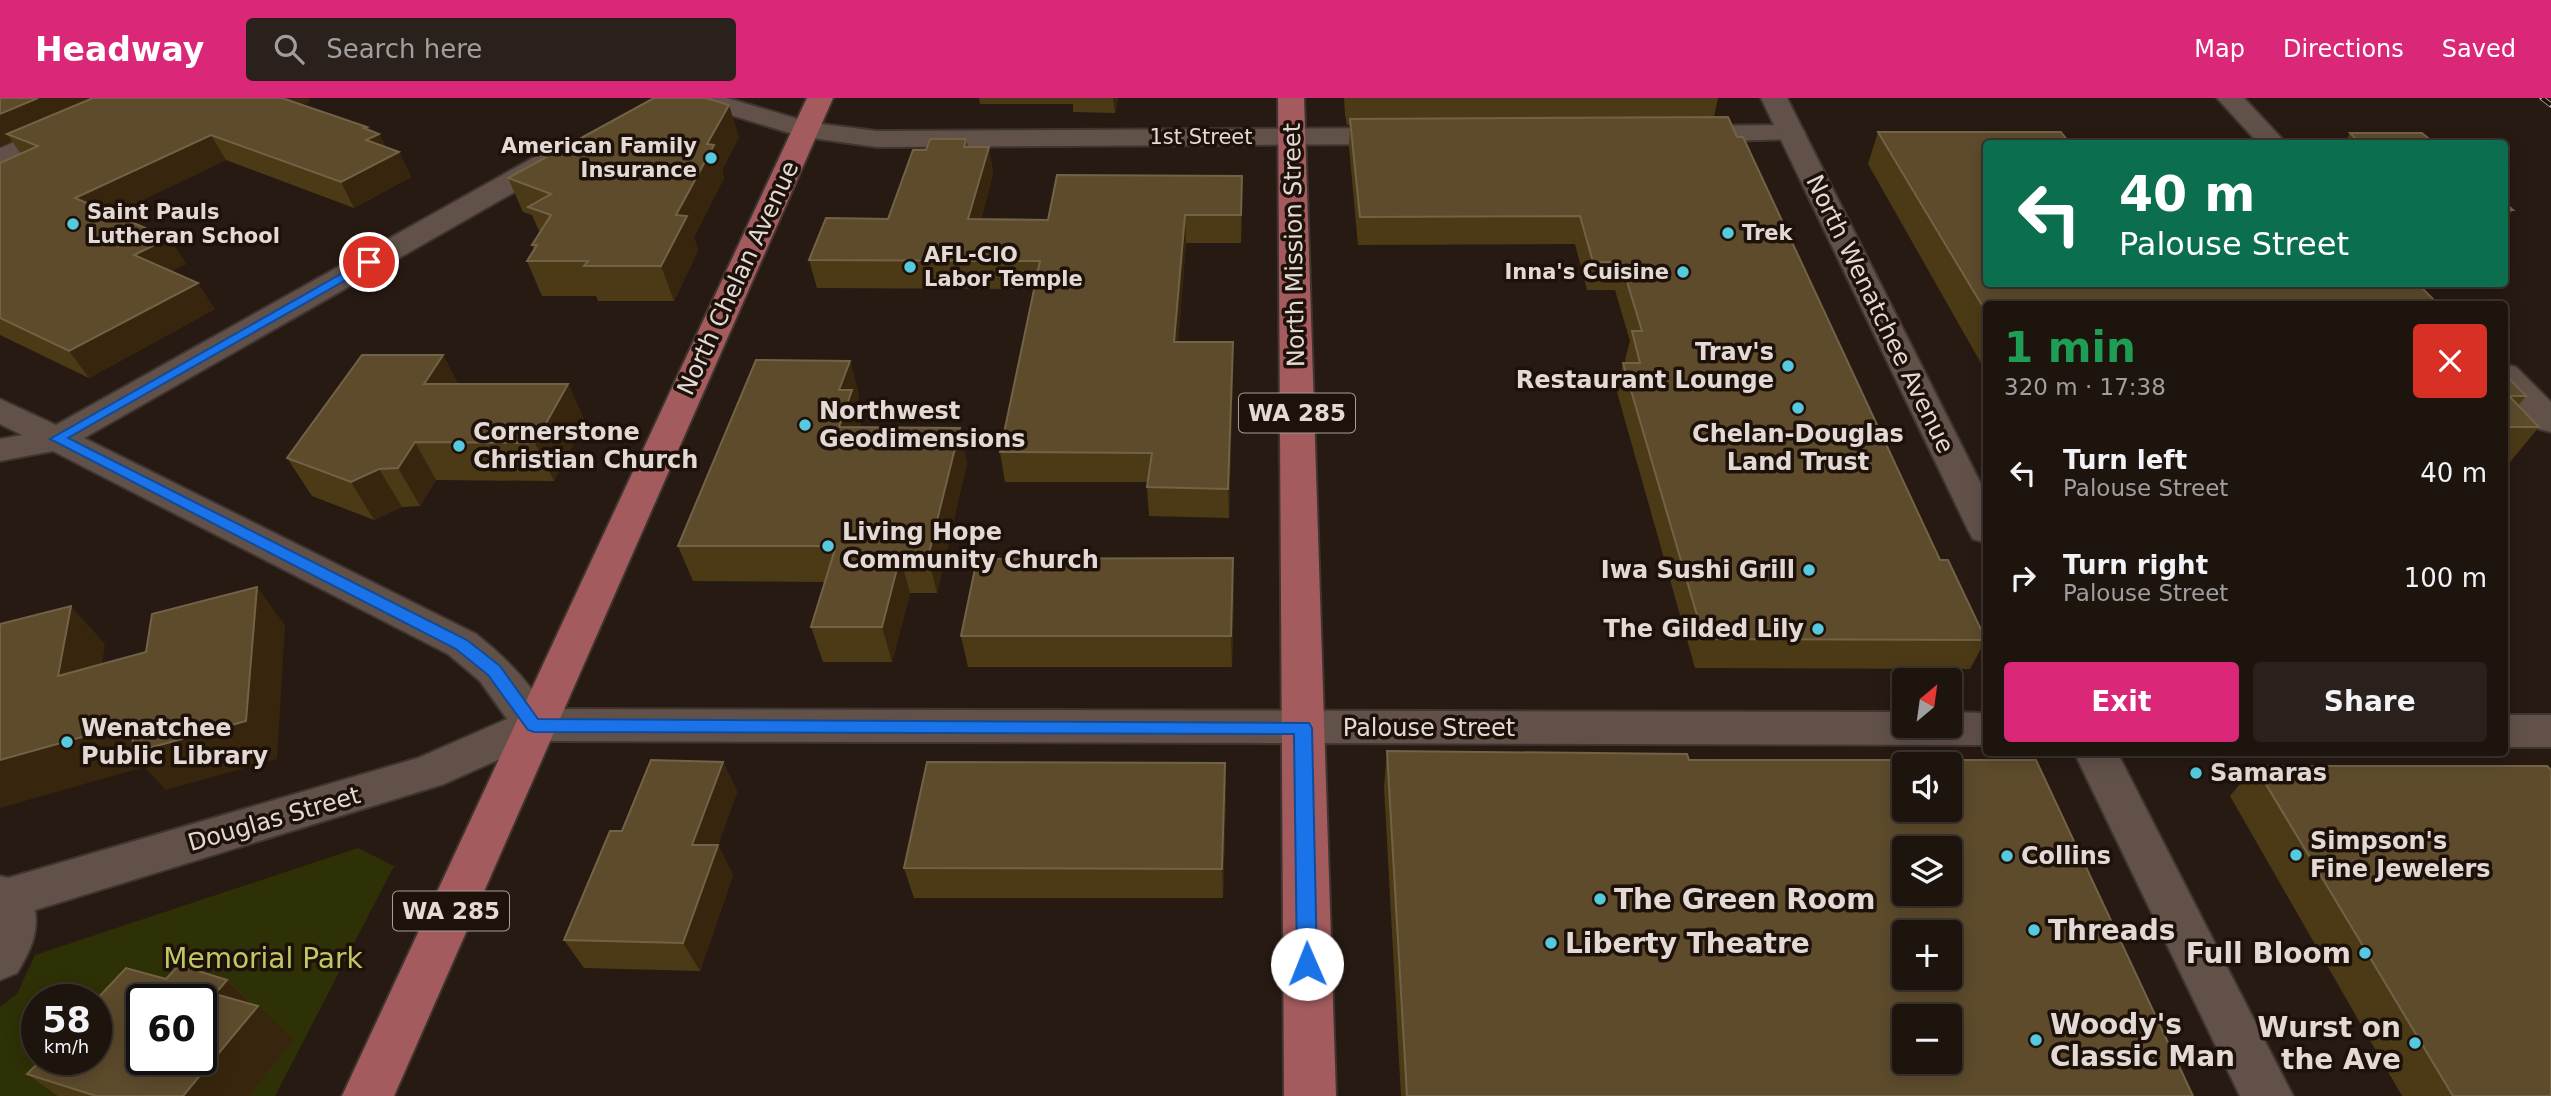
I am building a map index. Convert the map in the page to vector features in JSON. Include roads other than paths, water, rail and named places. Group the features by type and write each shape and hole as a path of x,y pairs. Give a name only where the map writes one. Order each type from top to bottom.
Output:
{"main road":[{"name":"North Chelan Avenue","path":"534,725 820,98"},
{"name":"North Mission Street","path":"1291,98 1303,728"},
{"name":"WA 285","path":"368,1096 534,725"},
{"name":"WA 285","path":"1303,728 1310,1096"}],"street":[{"path":"0,158 139,98"},
{"name":"1st Street","path":"700,98 806,130 877,139 1427,135"},
{"name":"North Wenatchee Avenue","path":"1774,98 1983,524"},
{"path":"2230,98 2270,140"},
{"path":"1657,134 1792,133"},
{"path":"0,450 57,439 583,141"},
{"path":"2508,378 2551,421"},
{"path":"0,410 462,645 494,670 534,725"},
{"name":"Palouse Street","path":"534,725 1983,729"},
{"name":"Douglas Street","path":"0,958 10,944 15,920 4,897 429,772 534,725"},
{"path":"2508,731 2551,731"},
{"path":"2097,756 2267,1096"}],"railway":[{"path":"2542,98 2551,105"}],"place":[{"name":"American Family Insurance","path":"711,158"},
{"name":"Saint Pauls Lutheran School","path":"73,224"},
{"name":"Trek","path":"1728,233"},
{"name":"AFL-CIO Labor Temple","path":"910,267"},
{"name":"Inna's Cuisine","path":"1683,272"},
{"name":"Trav's Restaurant Lounge","path":"1788,366"},
{"name":"Chelan-Douglas Land Trust","path":"1798,408"},
{"name":"Northwest Geodimensions","path":"805,425"},
{"name":"Cornerstone Christian Church","path":"459,446"},
{"name":"Living Hope Community Church","path":"828,546"},
{"name":"Iwa Sushi Grill","path":"1809,570"},
{"name":"The Gilded Lily","path":"1818,629"},
{"name":"Wenatchee Public Library","path":"67,742"},
{"name":"Samaras","path":"2196,773"},
{"name":"Simpson's Fine Jewelers","path":"2296,855"},
{"name":"Collins","path":"2007,856"},
{"name":"The Green Room","path":"1600,899"},
{"name":"Threads","path":"2034,930"},
{"name":"Liberty Theatre","path":"1551,943"},
{"name":"Full Bloom","path":"2365,953"},
{"name":"Woody's Classic Man","path":"2036,1040"},
{"name":"Wurst on the Ave","path":"2415,1043"}],"park label":[{"name":"Memorial Park","path":"263,958"}]}
